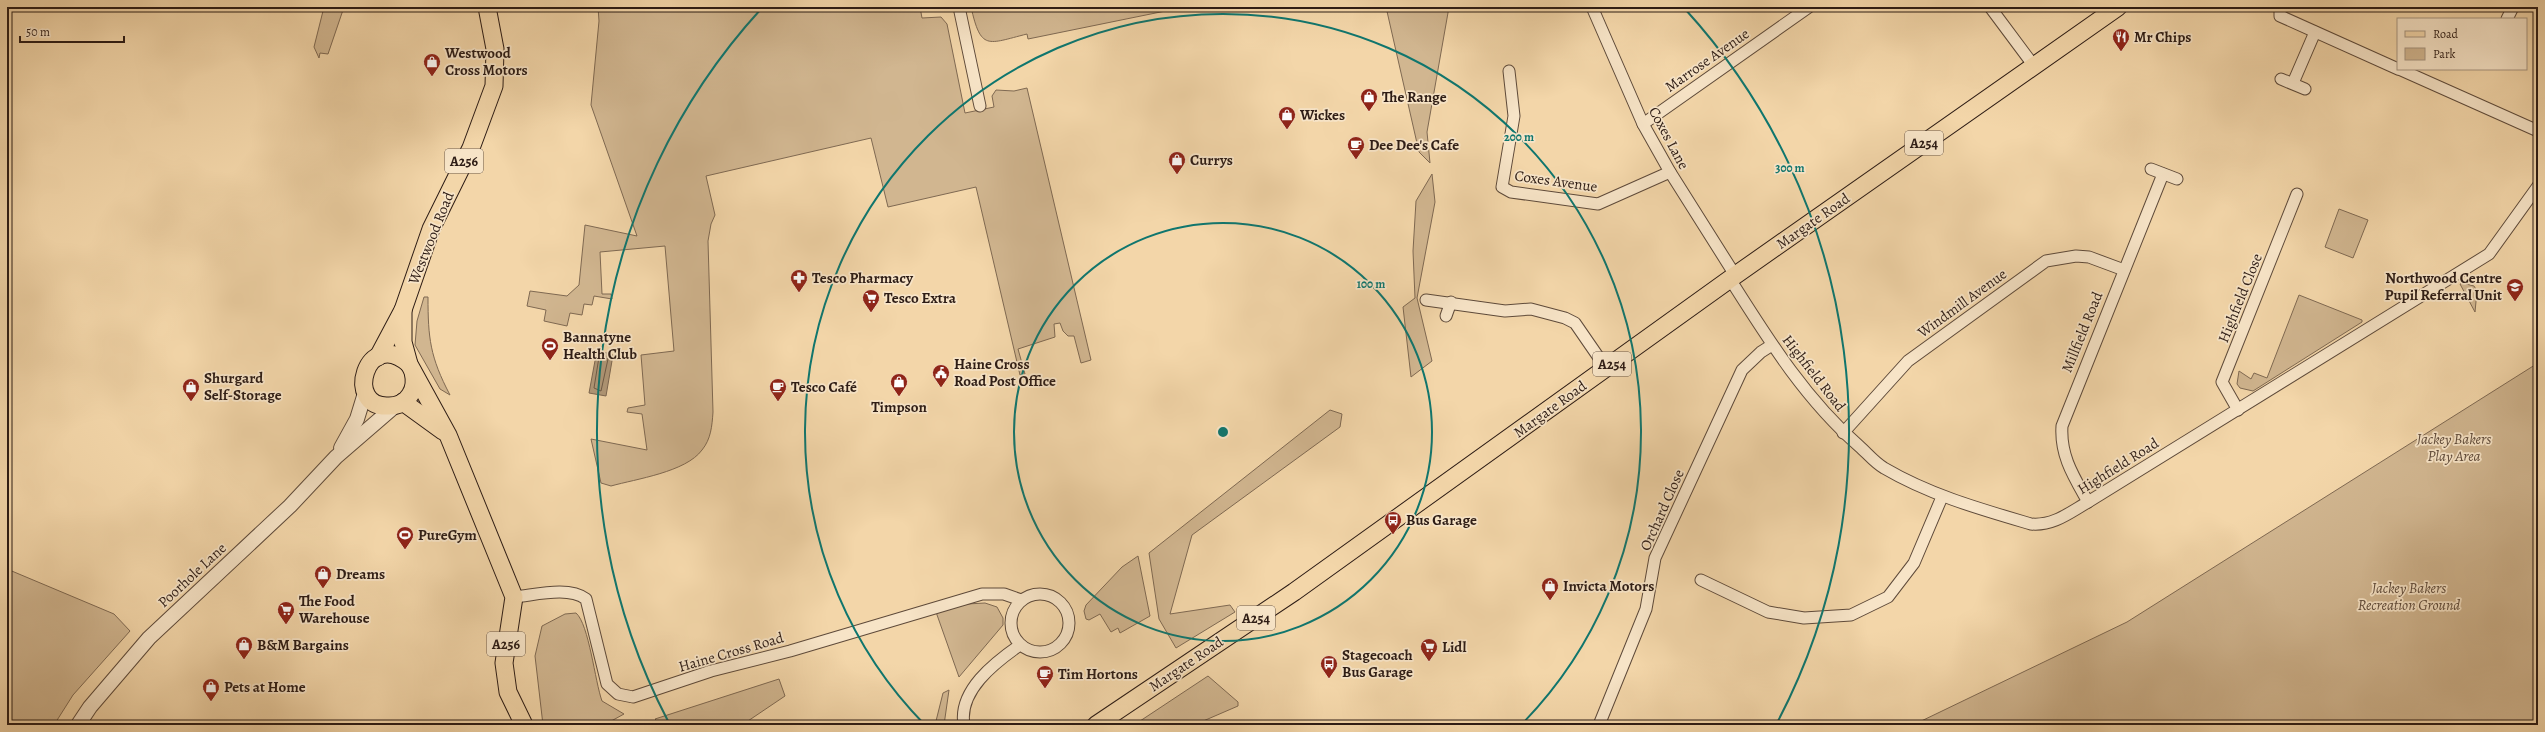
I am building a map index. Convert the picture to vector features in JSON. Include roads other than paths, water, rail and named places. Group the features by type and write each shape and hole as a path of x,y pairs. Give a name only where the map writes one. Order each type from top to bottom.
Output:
{"main road":[{"name":"Westwood Road","path":"365,393 363,385 365,368 378,357 403,310 431,229 476,135 494,86 495,49 487,7"},
{"name":"Margate Road","path":"1096,725 1294,592 1732,277 2118,7"},
{"name":"Westwood Road","path":"399,404 413,389 411,368 403,342 403,310"},
{"path":"378,357 395,355 411,368"},
{"name":"Westwood Road","path":"411,368 448,435 514,597"},
{"path":"365,393 378,404 399,404 448,435"},
{"name":"A256","path":"514,597 504,663 508,692 524,725"}],"street":[{"path":"959,7 980,106"},
{"name":"Coxes Lane","path":"1592,7 1643,124 1732,277"},
{"name":"Marrose Avenue","path":"1643,124 1809,7"},
{"path":"1990,7 2034,66"},
{"path":"2280,7 2280,16 2397,69"},
{"path":"2508,18 2513,7"},
{"path":"2293,83 2315,32"},
{"path":"2400,70 2538,131"},
{"name":"Coxes Avenue","path":"1509,71 1514,116 1502,187 1511,192 1598,204 1670,172"},
{"path":"2281,79 2305,88"},
{"path":"2151,169 2177,179"},
{"name":"Millfield Road","path":"2088,502 2065,462 2061,439 2062,426 2163,174"},
{"name":"Highfield Road","path":"1732,277 1772,345 1814,402 1843,433 1883,468 1942,497 2031,524 2042,525 2055,522 2088,502 2489,254 2538,186"},
{"name":"Highfield Close","path":"2238,410 2222,382 2297,194"},
{"name":"Windmill Avenue","path":"1843,433 1908,361 2046,261 2076,256 2089,258 2124,270"},
{"path":"1426,300 1451,302 1505,311 1532,310 1565,318 1575,323 1606,368"},
{"path":"1446,316 1451,302"},
{"name":"Orchard Close","path":"1599,725 1646,609 1655,558 1742,370 1772,345"},
{"name":"Poorhole Lane","path":"336,458 357,419 365,393"},
{"name":"Poorhole Lane","path":"78,725 90,707 149,638 290,506 336,458 399,404"},
{"path":"1702,580 1768,612 1804,618 1851,615 1888,597 1893,591 1914,563 1942,497"},
{"name":"Haine Cross Road","path":"514,597 568,592 578,593 586,599 607,684 618,694 633,697 711,671 790,651 982,594 1004,594 1021,600"},
{"path":"1035,594 1050,596 1062,605 1069,624 1062,642 1055,649 1035,652 1020,645 1011,631 1010,623 1014,610 1021,600 1035,594"},
{"path":"964,725 964,704 969,694 986,674 1020,645"}],"water":[{"path":"597,350 613,355 606,396 589,393"}],"place":[{"name":"Mr Chips","path":"2121,52"},
{"name":"Westwood Cross Motors","path":"432,77"},
{"name":"The Range","path":"1369,112"},
{"name":"Wickes","path":"1287,130"},
{"name":"Dee Dee's Cafe","path":"1356,160"},
{"name":"Currys","path":"1177,175"},
{"name":"Tesco Pharmacy","path":"799,293"},
{"name":"Northwood Centre Pupil Referral Unit","path":"2515,302"},
{"name":"Tesco Extra","path":"871,313"},
{"name":"Bannatyne Health Club","path":"550,361"},
{"name":"Haine Cross Road Post Office","path":"941,388"},
{"name":"Timpson","path":"899,397"},
{"name":"Shurgard Self-Storage","path":"191,402"},
{"name":"Tesco Café","path":"778,402"},
{"name":"Bus Garage","path":"1393,535"},
{"name":"PureGym","path":"405,550"},
{"name":"Dreams","path":"323,589"},
{"name":"Invicta Motors","path":"1550,601"},
{"name":"The Food Warehouse","path":"286,625"},
{"name":"B&M Bargains","path":"244,660"},
{"name":"Lidl","path":"1429,662"},
{"name":"Stagecoach Bus Garage","path":"1329,679"},
{"name":"Tim Hortons","path":"1045,689"},
{"name":"Pets at Home","path":"211,702"}],"park label":[{"name":"Jackey Bakers Play Area","path":"2454,448"},
{"name":"Jackey Bakers Recreation Ground","path":"2409,596"}]}
